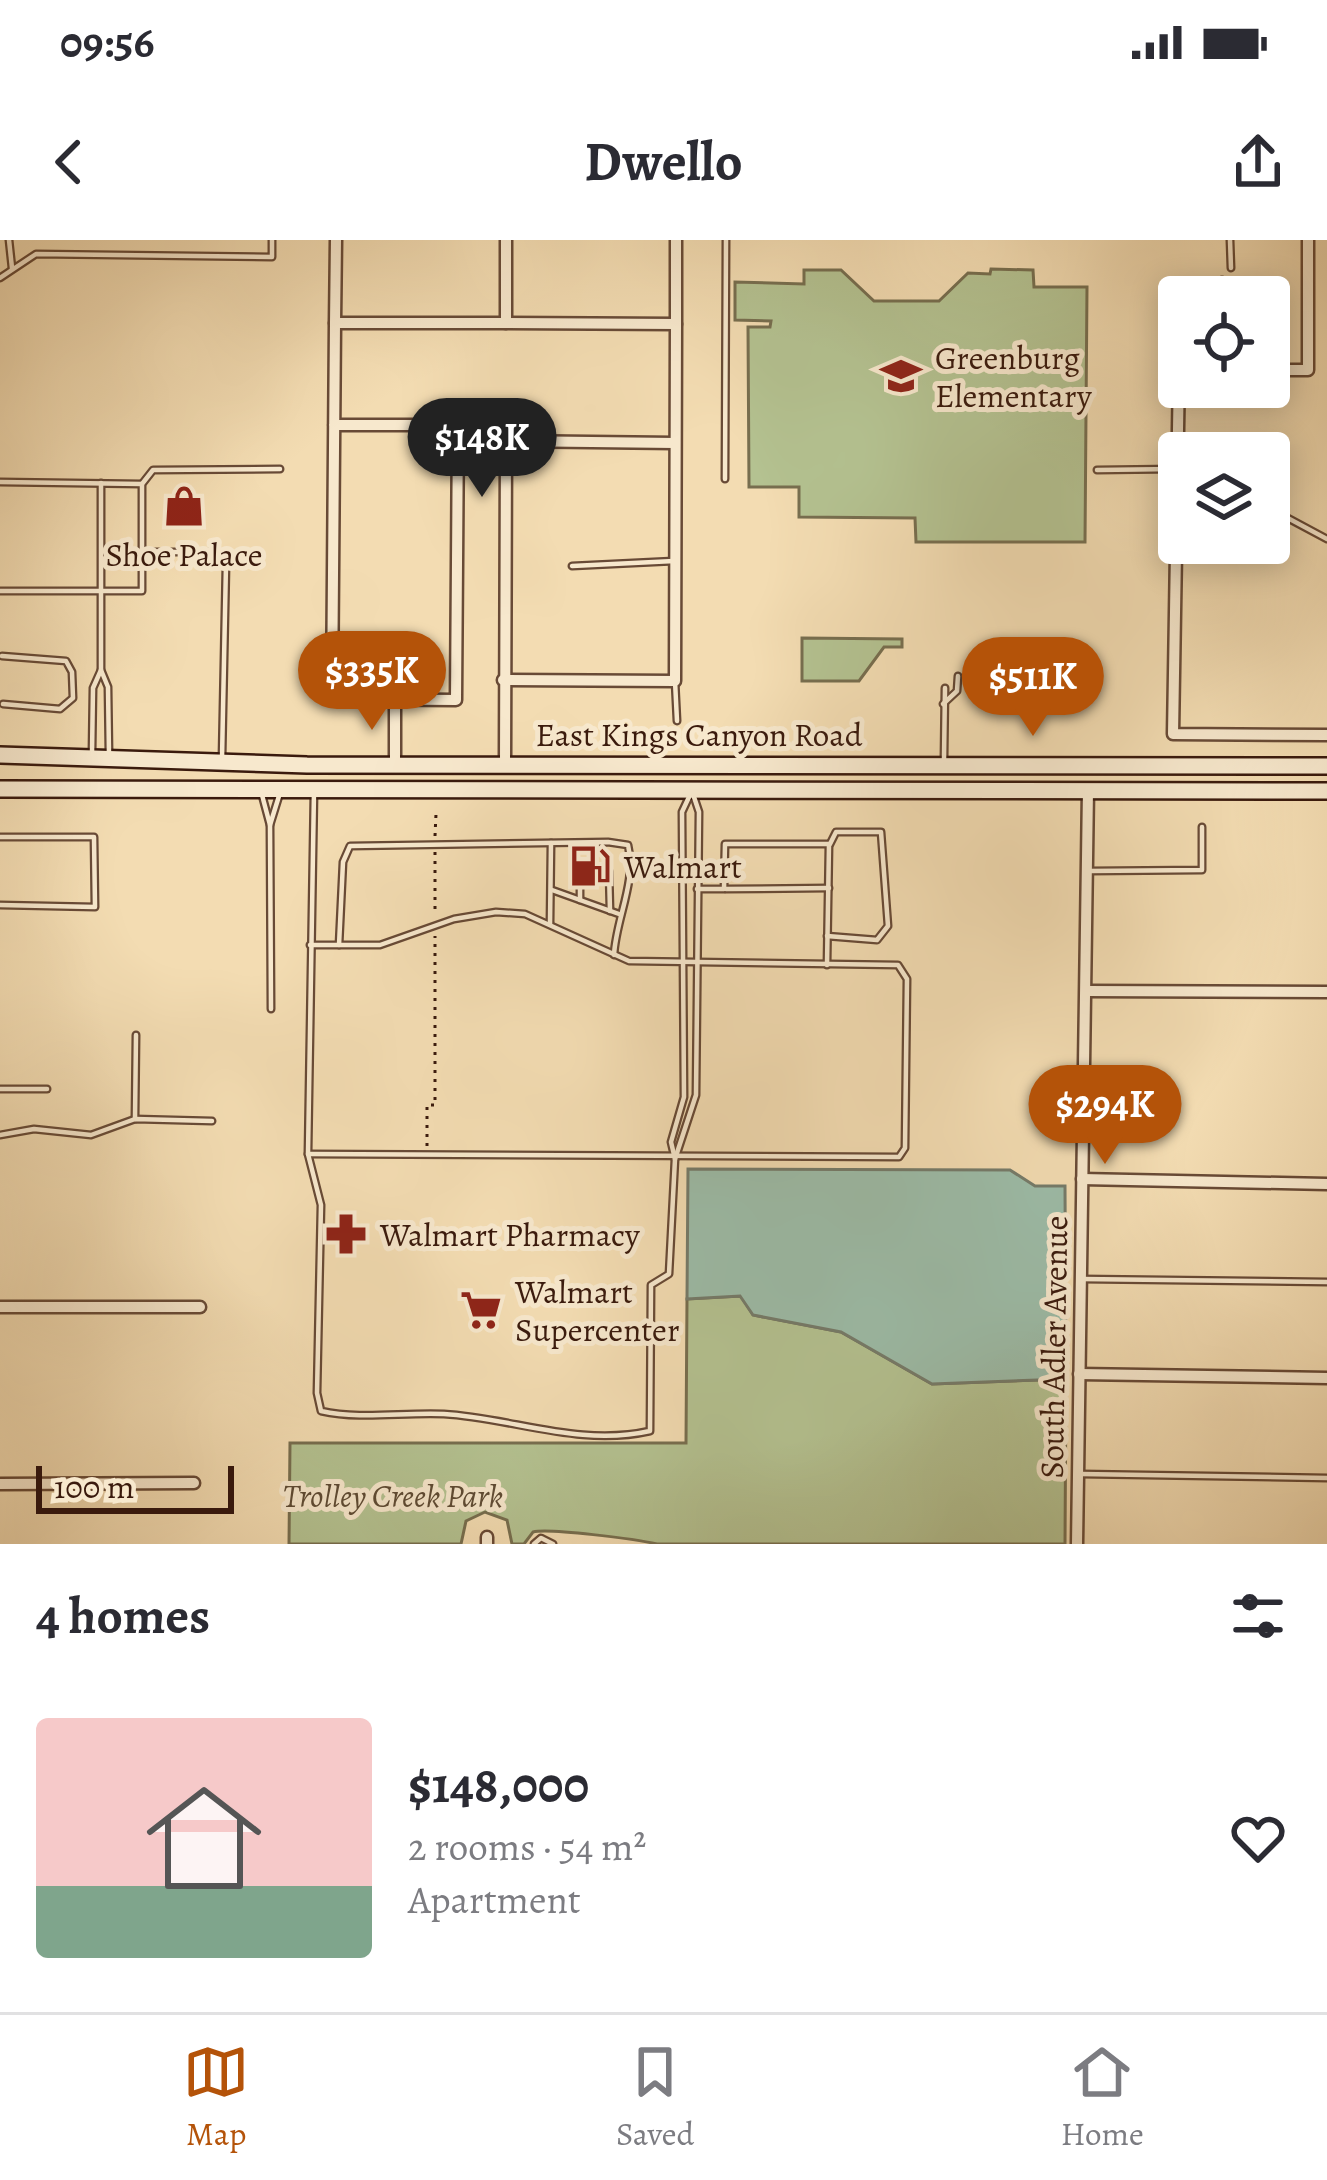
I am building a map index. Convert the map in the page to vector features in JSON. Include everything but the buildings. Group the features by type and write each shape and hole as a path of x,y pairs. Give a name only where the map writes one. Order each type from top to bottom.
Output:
{"main road":[{"name":"East Kings Canyon Road","path":"0,754 395,765 1327,766"},
{"name":"East Kings Canyon Road","path":"0,789 1327,791"}],"street":[{"path":"334,425 458,425 456,700 332,699 334,425 336,240"},
{"path":"506,240 506,322"},
{"path":"503,680 675,681 676,240"},
{"path":"1290,370 1308,370 1308,240"},
{"path":"335,322 676,324"},
{"path":"505,764 506,441 675,443"},
{"path":"1174,564 1173,734 1327,735"},
{"path":"395,700 395,765"},
{"name":"South Adler Avenue","path":"1077,1544 1088,790"},
{"path":"1087,992 1327,992"},
{"path":"1082,1179 1327,1184"},
{"path":"0,1306 200,1307"},
{"path":"1079,1374 1327,1378"},
{"path":"0,1484 194,1483"}],"lane":[{"path":"9,240 12,268"},
{"path":"0,278 45,254 272,257 272,240"},
{"path":"725,479 726,240"},
{"path":"1230,240 1231,268"},
{"path":"0,592 142,591 142,484 153,470 280,469"},
{"path":"1097,470 1158,469"},
{"path":"0,482 142,484"},
{"path":"100,484 101,670 108,687 100,755"},
{"path":"1290,519 1327,539"},
{"path":"142,552 213,552 226,564 222,763"},
{"path":"572,566 674,561"},
{"path":"2,656 66,661 72,672 73,698 60,709 2,704"},
{"path":"100,755 92,688 101,670"},
{"path":"943,704 957,691 958,676"},
{"path":"675,681 677,721"},
{"path":"944,764 945,688"},
{"path":"314,789 308,1154 321,1205 316,1393 321,1412 345,1416 446,1414 549,1433 625,1437 650,1431 651,1285 669,1274 675,1159 696,1095 699,812 692,792 692,764"},
{"path":"260,789 270,825 272,1009"},
{"path":"270,825 282,789"},
{"path":"675,1159 671,1142 684,1096 682,812 692,792"},
{"path":"1089,871 1202,870 1202,827"},
{"path":"827,936 877,940 888,926 881,832 836,832 830,844 827,936 827,965"},
{"path":"0,837 94,837 95,907 0,904"},
{"path":"550,924 551,843"},
{"path":"724,889 725,844 830,844"},
{"path":"339,945 343,862 350,846 628,845 629,889 614,955"},
{"path":"580,871 580,900"},
{"path":"609,872 610,911"},
{"path":"698,889 829,888"},
{"path":"551,890 620,914"},
{"path":"308,1154 899,1157 905,1148 907,979 898,965 683,964 614,955 525,914 496,913 380,945 309,945"},
{"path":"135,1119 136,1036"},
{"path":"0,1089 47,1089"},
{"path":"0,1135 34,1129 91,1135 135,1119 212,1121"},
{"path":"1080,1280 1327,1282"},
{"path":"1078,1474 1327,1478"},
{"path":"534,1544 541,1538 554,1544"}],"path":[{"path":"427,1157 428,1105 435,1105 436,814"}],"green space":[{"name":"Greenburg Elementary","path":"991,269 1033,270 1034,287 1087,287 1085,542 916,542 915,518 799,517 799,487 749,487 748,327 770,327 771,321 735,320 735,282 804,284 804,270 841,270 874,301 939,301 968,273 990,274"},
{"path":"802,638 902,639 902,647 884,647 859,681 802,681"},
{"name":"Trolley Creek Park","path":"741,1296 753,1315 841,1332 932,1384 1066,1379 1065,1544 657,1544 542,1531 533,1532 524,1544 512,1544 507,1520 485,1512 466,1521 461,1544 289,1544 290,1443 686,1443 687,1299"}],"shaded area":[{"path":"688,1169 1010,1170 1035,1186 1065,1186 1066,1379 932,1384 841,1332 753,1315 740,1296 687,1299"}],"place":[{"name":"Greenburg Elementary","path":"901,376"},
{"name":"Shoe Palace","path":"184,506"},
{"name":"Walmart","path":"590,866"},
{"name":"Walmart Pharmacy","path":"346,1234"},
{"name":"Walmart Supercenter","path":"481,1310"}]}
